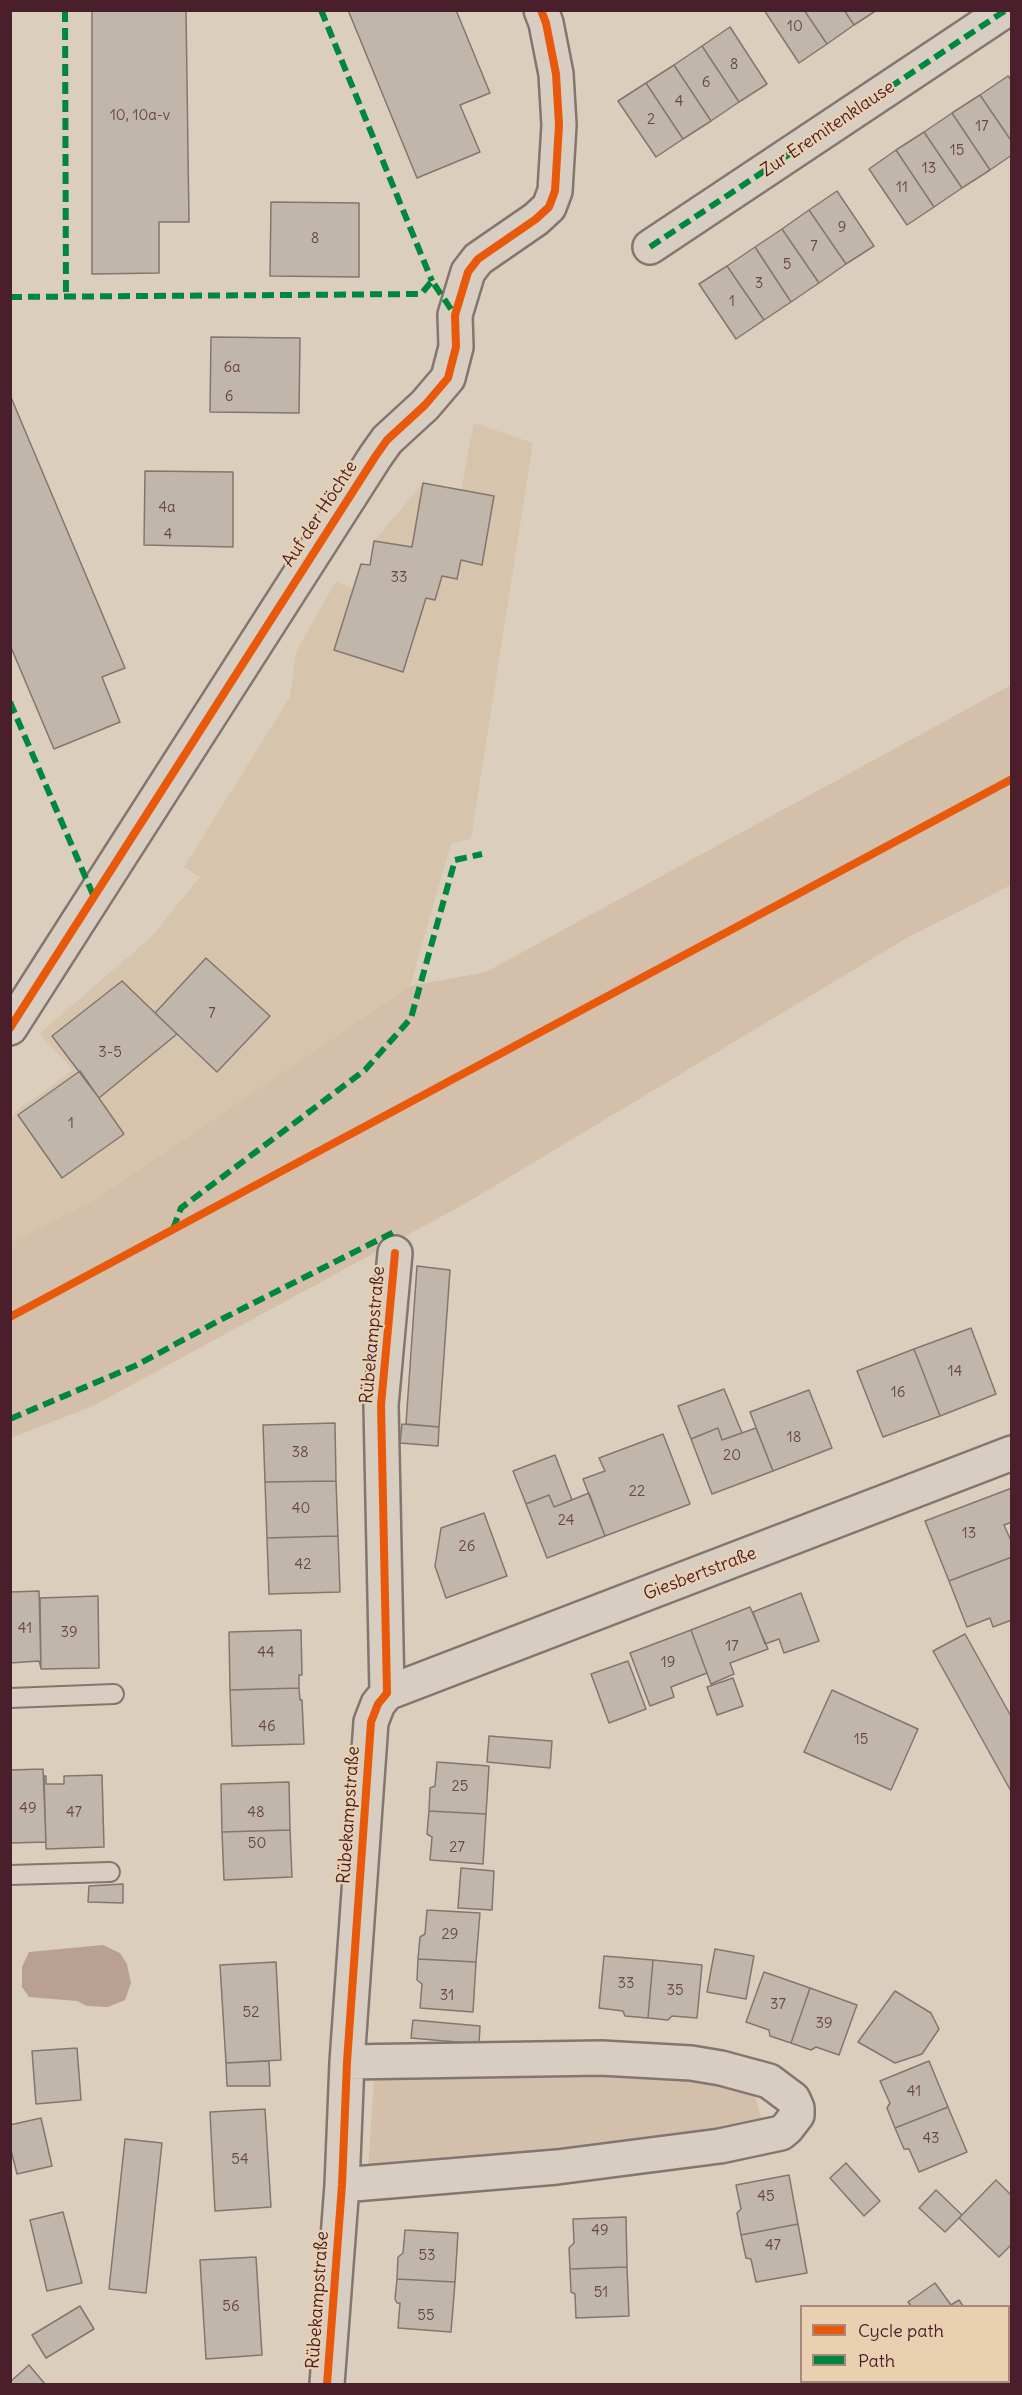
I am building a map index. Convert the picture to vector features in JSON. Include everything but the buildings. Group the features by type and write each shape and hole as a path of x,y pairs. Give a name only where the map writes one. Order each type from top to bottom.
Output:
{"street":[{"name":"Auf der Höchte","path":"10,1028 375,457 387,440 425,405 448,378 456,347 455,315 468,272 478,259 536,219 549,207 555,191 559,125 556,74 541,10"},
{"name":"Zur Eremitenklause","path":"650,247 1006,10"},
{"name":"Rübekampstraße","path":"327,2385 371,1722 378,1704 387,1693 381,1405 395,1253"},
{"name":"Giesbertstraße","path":"387,1693 1011,1453"},
{"path":"342,2185 557,2167 720,2146 781,2133 797,2115 793,2099 769,2080 691,2063 601,2058 347,2062"}],"lane":[{"path":"10,1698 114,1694"},
{"path":"10,1875 110,1872"}],"shaded area":[{"path":"474,423 533,443 471,839 451,844 410,986 97,1198 11,1243 10,1120 15,1112 73,1070 39,1034 151,937 200,877 184,867 290,697 296,652 336,581 353,589 361,564 370,565 374,541 423,483 461,490"},
{"path":"1011,685 1011,885 905,939 468,1202 93,1406 11,1438 11,1243 97,1198 410,986 486,972"},
{"path":"103,1945 120,1953 127,1964 131,1983 125,2000 108,2007 87,2006 77,2001 29,1997 22,1987 22,1967 29,1952"},
{"path":"375,2066 719,2079 754,2093 763,2124 366,2198"}],"marked path":[{"path":"65,10 66,297"},
{"path":"321,10 432,281"},
{"path":"650,247 1006,10"},
{"path":"10,297 421,294 432,281 455,315"},
{"path":"10,702 94,897"},
{"path":"173,1229 181,1208 365,1070 411,1018 455,860 482,854"},
{"path":"10,1419 137,1365 218,1321 396,1231"}],"cycle path":[{"path":"10,1028 375,457 387,440 425,405 448,378 456,347 455,315 468,272 478,259 536,219 549,207 555,191 559,125 556,74 546,23 541,10"},
{"path":"10,1317 1012,779"},
{"path":"327,2384 371,1722 378,1704 387,1693 381,1405 395,1253"}]}
